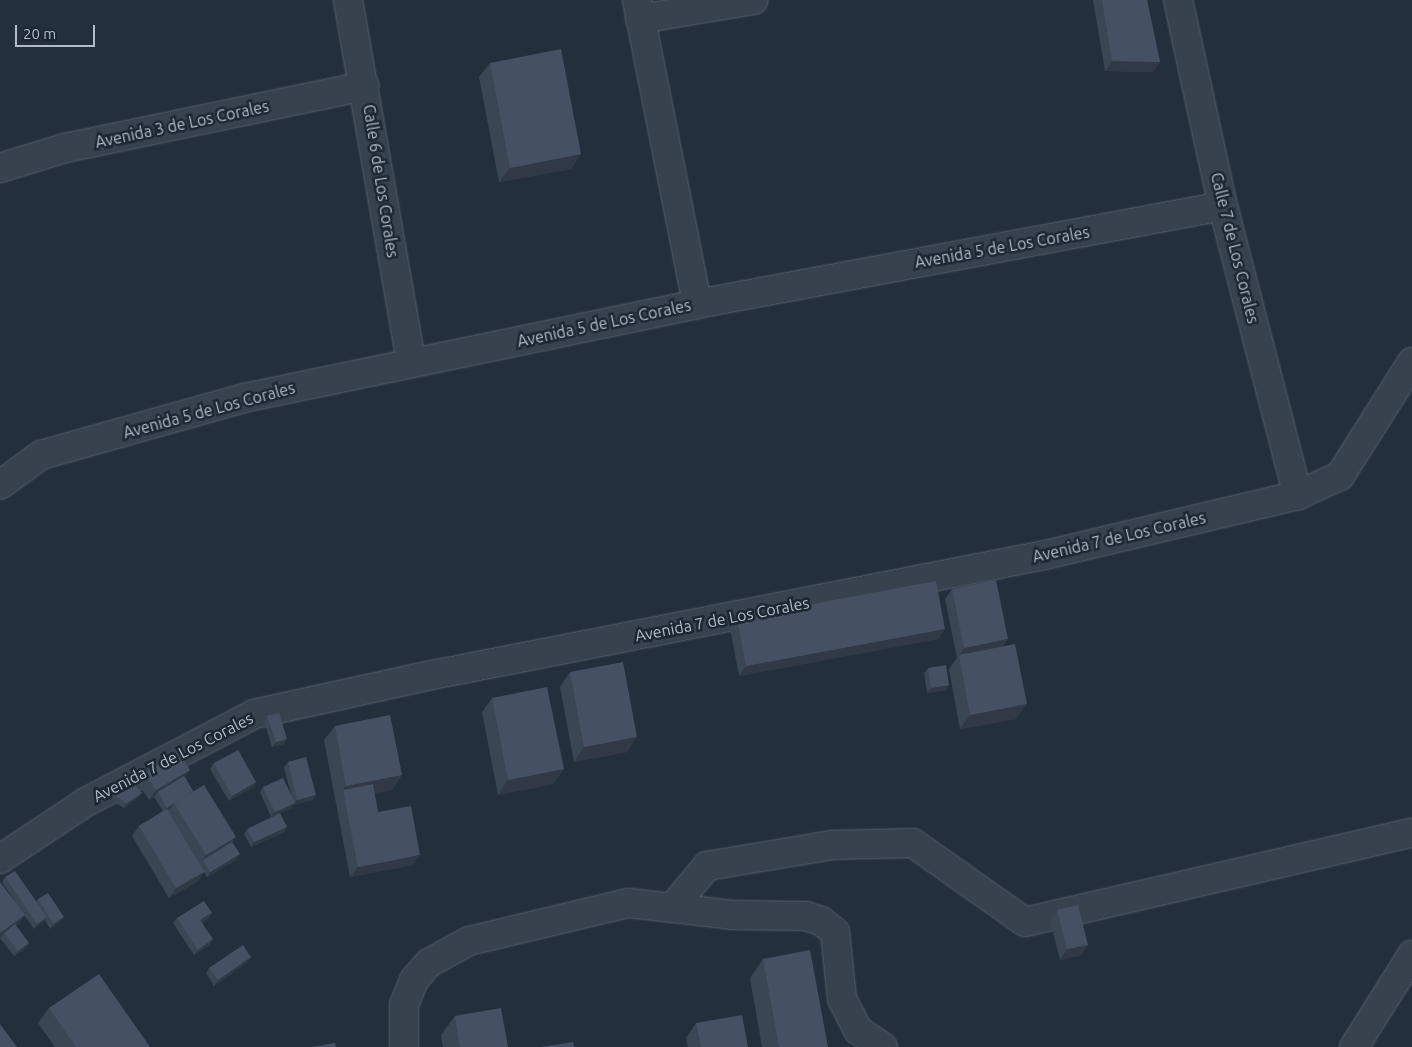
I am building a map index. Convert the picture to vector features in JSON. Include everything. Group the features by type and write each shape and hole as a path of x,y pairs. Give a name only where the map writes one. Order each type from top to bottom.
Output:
{"street":[{"name":"Calle 6 de Los Corales","path":"348,0 365,86 411,362"},
{"path":"697,304 638,10 753,0"},
{"name":"Calle 7 de Los Corales","path":"1178,0 1223,206 1298,495"},
{"name":"Avenida 3 de Los Corales","path":"0,168 65,148 365,86"},
{"name":"Avenida 5 de Los Corales","path":"0,484 41,455 244,398 697,304 1223,206"},
{"name":"Avenida 7 de Los Corales","path":"0,859 86,802 254,714 427,676 1045,555 1298,495 1340,476 1412,362"},
{"path":"672,908 708,866 833,845 914,843 1025,922 1412,833"},
{"path":"404,1047 404,1004 414,980 429,963 469,942 629,903 732,915 805,916 821,921 835,932 842,999 858,1030 883,1047"},
{"path":"1354,1047 1412,955"}],"building":[{"path":"1102,0 1147,0 1160,62 1112,61"},
{"path":"561,49 581,154 510,168 490,63"},
{"path":"996,580 1008,639 964,648 952,589"},
{"path":"936,581 945,629 746,666 737,618"},
{"path":"1015,644 1027,704 970,715 959,655"},
{"path":"623,662 637,737 584,747 570,672"},
{"path":"946,665 949,685 931,688 928,668"},
{"path":"547,687 564,769 508,780 492,698"},
{"path":"279,713 287,739 276,742 267,716"},
{"path":"390,715 402,775 346,786 335,726"},
{"path":"238,750 256,782 232,796 214,763"},
{"path":"179,752 190,770 156,790 145,773"},
{"path":"306,757 316,795 297,800 288,762"},
{"path":"184,776 193,791 167,808 158,792"},
{"path":"283,778 295,803 275,812 263,787"},
{"path":"132,781 142,793 127,803 112,794"},
{"path":"373,784 378,812 411,806 420,855 358,867 343,790"},
{"path":"204,785 236,837 206,855 174,803"},
{"path":"167,809 204,872 176,888 139,826"},
{"path":"280,813 287,827 254,842 247,829"},
{"path":"232,842 240,854 210,872 203,860"},
{"path":"15,871 47,917 37,924 5,877"},
{"path":"0,882 25,915 0,933"},
{"path":"48,893 64,917 53,924 38,899"},
{"path":"204,901 212,913 200,920 213,939 198,950 177,918"},
{"path":"1078,905 1088,945 1067,949 1057,910"},
{"path":"15,924 29,943 18,951 4,933"},
{"path":"243,945 251,957 218,980 209,968"},
{"path":"810,950 828,1047 779,1047 763,959"},
{"path":"99,974 150,1047 76,1047 49,1008"},
{"path":"501,1008 508,1047 460,1047 455,1016"},
{"path":"742,1015 748,1047 701,1047 696,1023"},
{"path":"0,1024 17,1047 0,1047"},
{"path":"573,1042 574,1047 542,1047"},
{"path":"335,1043 336,1047 312,1047"}]}
